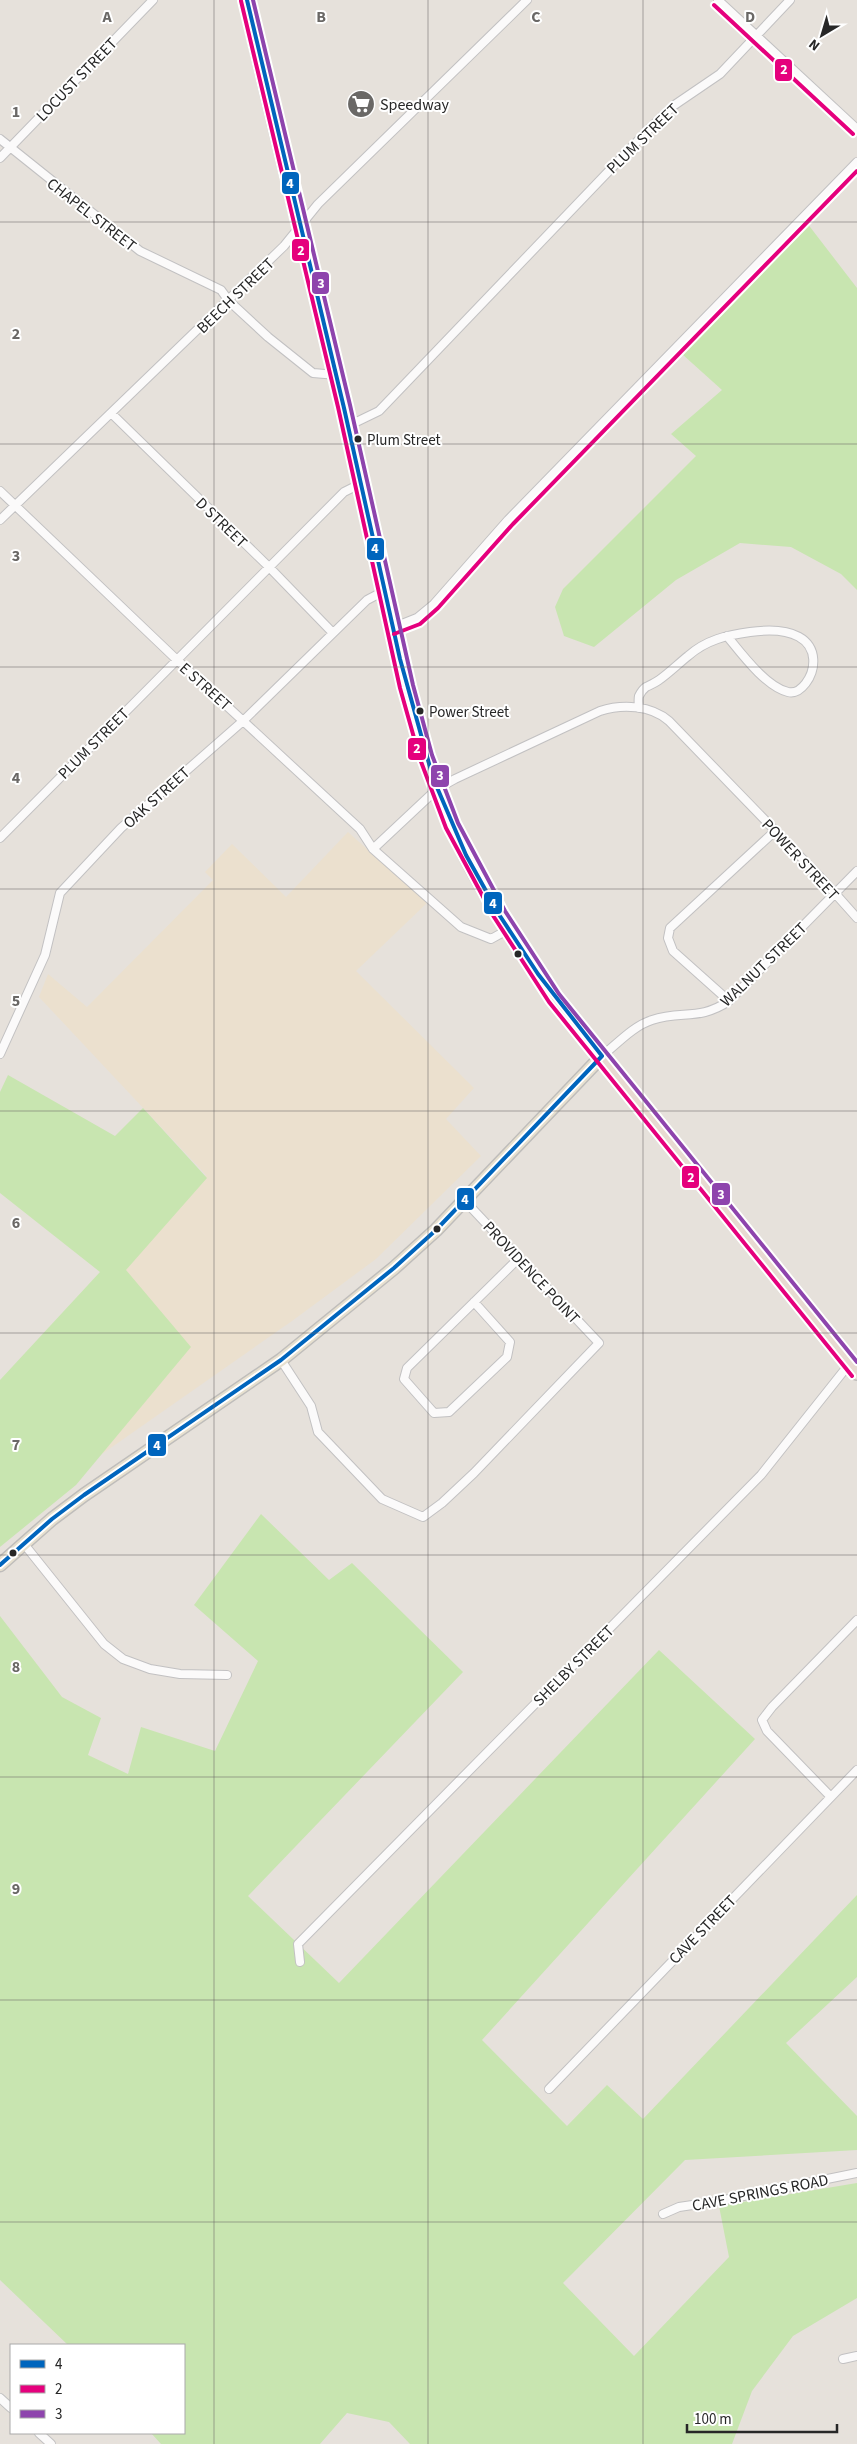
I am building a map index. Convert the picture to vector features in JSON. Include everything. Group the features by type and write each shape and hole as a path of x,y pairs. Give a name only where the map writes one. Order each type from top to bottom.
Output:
{"highway":[{"path":"246,0 300,229 337,375 392,628 418,732 437,790 451,824 477,875 509,929 554,998 854,1367"}],"main road":[{"path":"0,1566 84,1495 281,1360 394,1268 464,1200 602,1056"}],"street":[{"name":"LOCUST STREET","path":"0,158 153,0"},
{"name":"BEECH STREET","path":"0,520 229,300 300,229 318,204 527,0"},
{"path":"718,0 857,129"},
{"name":"PLUM STREET","path":"348,426 379,411 672,106 720,74 790,0"},
{"name":"CHAPEL STREET","path":"0,139 140,251 221,290 268,337 313,373 337,375"},
{"path":"392,628 417,618 434,604 501,528 573,452 857,162"},
{"name":"D STREET","path":"111,413 269,567 332,632"},
{"name":"PLUM STREET","path":"0,838 344,492 360,484"},
{"name":"E STREET","path":"0,490 176,659 360,829 373,849 461,927 492,939 509,929"},
{"name":"OAK STREET","path":"0,1054 45,955 60,893 121,828 243,721 332,632 367,600 384,591"},
{"path":"638,708 639,696 644,688 658,681 690,654 710,641 727,636 776,629 795,633 810,647 813,656 814,664 809,679 797,691 789,692 776,687 727,636"},
{"name":"POWER STREET","path":"373,849 437,790 494,759 600,711 618,707 638,708 664,717 824,881 857,918"},
{"path":"729,1001 673,951 668,938 670,928 775,831"},
{"name":"WALNUT STREET","path":"602,1056 649,1021 674,1016 707,1013 729,1001 857,871"},
{"name":"PROVIDENCE POINT","path":"281,1360 311,1406 318,1432 382,1499 423,1517 442,1503 474,1473 599,1343 464,1200"},
{"path":"474,1302 510,1342 510,1350 506,1357 449,1412 434,1412 404,1379 407,1368 474,1302 519,1258"},
{"name":"SHELBY STREET","path":"300,1962 298,1944 761,1475 854,1367"},
{"path":"24,1544 104,1644 124,1658 161,1671 228,1676"},
{"path":"830,1796 763,1726 762,1720 766,1713 857,1620"},
{"name":"CAVE STREET","path":"549,2089 857,1770"},
{"name":"CAVE SPRINGS ROAD","path":"664,2214 679,2207 857,2173"},
{"path":"843,2359 857,2356"},
{"path":"0,2398 10,2407"},
{"path":"40,2434 51,2444"}],"shaded area":[{"path":"348,832 427,903 356,971 474,1088 446,1119 481,1156 376,1259 292,1321 92,1461 6,1381 206,1175 39,997 48,974 87,1007 213,880 205,872 232,844 286,897"}],"green space":[{"path":"807,223 857,288 857,590 841,574 791,547 740,543 676,580 594,647 564,636 555,607 563,589 696,456 671,434 722,390 682,354"},
{"path":"8,1075 115,1136 143,1108 207,1178 126,1270 191,1347 76,1485 0,1547 0,1380 100,1272 0,1193 0,1092"},
{"path":"261,1514 329,1580 352,1563 463,1672 248,1896 339,1983 659,1650 755,1739 482,2040 567,2126 607,2085 643,2119 857,1895 857,1977 786,2043 857,2116 857,2150 685,2160 563,2283 634,2356 729,2257 719,2206 857,2183 857,2298 793,2336 752,2391 732,2444 410,2444 389,2422 347,2413 320,2444 161,2444 152,2434 185,2434 185,2344 67,2344 0,2280 0,1616 62,1697 101,1718 88,1755 128,1774 141,1727 215,1751 258,1661 194,1605"}],"transit line":[{"name":"4","path":"247,0 344,408 400,659 433,778 466,855 500,916 538,974 602,1056"},
{"name":"3","path":"253,0 350,405 413,685 432,755 458,823 505,911 559,994 857,1362"},
{"name":"2","path":"241,1 338,407 400,688 420,759 446,828 494,917 549,1002 852,1376"},
{"name":"2","path":"714,5 853,134"},
{"name":"2","path":"394,634 420,624 438,608 513,524 857,171"},
{"name":"4","path":"0,1565 52,1519 84,1495 281,1360 394,1268 436,1230 602,1056"}],"place":[{"name":"Speedway","path":"361,104"},
{"name":"Plum Street","path":"358,439"},
{"name":"Power Street","path":"420,711"}]}
